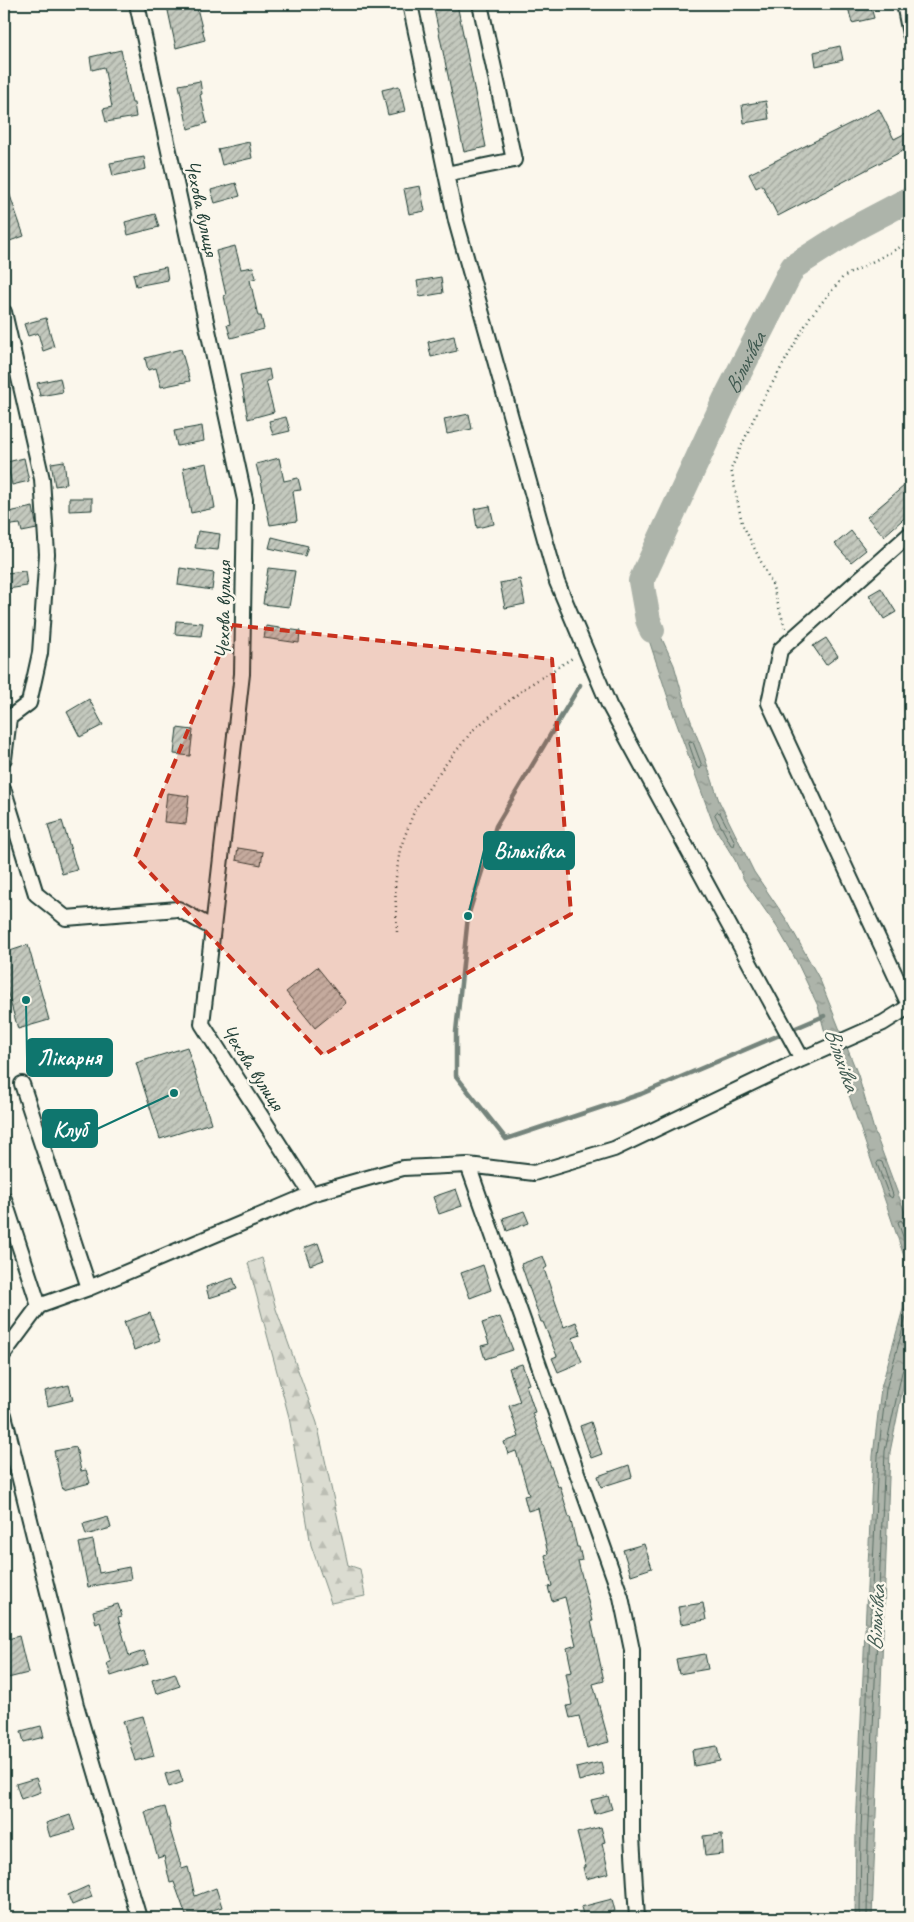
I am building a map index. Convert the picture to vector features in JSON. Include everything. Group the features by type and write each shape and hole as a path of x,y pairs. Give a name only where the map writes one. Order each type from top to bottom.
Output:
{"street":[{"name":"Чехова вулиця","path":"137,4 245,500 242,674 202,1024 311,1194"},
{"path":"410,4 456,221 557,582 608,705 802,1059"},
{"path":"446,174 514,160 480,4"},
{"path":"904,4 910,34"},
{"path":"4,312 42,479 47,554 40,654 29,703 6,716 4,759"},
{"path":"4,1353 39,1306 89,1288 311,1194 403,1168 468,1166 534,1173 614,1149 882,1023 910,1006 769,703 780,650 910,534"},
{"path":"4,791 36,894 66,918 178,909 213,928"},
{"path":"22,1084 89,1288"},
{"path":"468,1166 622,1606 632,1650 632,1837 637,1918"},
{"path":"4,1199 39,1306"},
{"path":"4,1415 76,1705 139,1918"}],"path":[{"path":"789,642 772,584 742,523 731,468 760,406 810,316 843,277 910,242"},
{"path":"397,932 395,885 400,849 415,809 441,770 473,730 525,688 586,649"}],"highlighted area":[{"path":"232,625 552,659 571,914 323,1055 135,857"}],"green space":[{"path":"262,1258 276,1309 317,1423 348,1565 360,1569 365,1596 331,1603 311,1545 289,1417 248,1263"}],"water":[{"path":"638,597 649,597 658,630 674,665 686,708 719,801 754,872 788,922 820,980 858,1075 874,1130 910,1226 910,1362 906,1373 890,1452 872,1918 855,1918 856,1829 873,1456 881,1388 903,1309 905,1259 839,1066 824,1029 818,1006 796,960 777,927 744,880 735,860 714,826 674,716 642,619"}],"building":[{"path":"174,4 196,4 205,40 176,48 167,6"},
{"path":"433,4 457,4 486,147 464,152"},
{"path":"870,4 874,18 852,23 848,7"},
{"path":"840,46 843,60 816,66 814,52"},
{"path":"121,50 136,117 106,122 103,109 112,107 104,67 92,70 90,57"},
{"path":"200,81 202,94 200,95 207,123 188,129 179,85"},
{"path":"399,86 405,111 388,115 382,90"},
{"path":"766,101 769,119 744,123 742,105"},
{"path":"879,109 894,139 910,131 910,147 778,216 762,185 756,188 749,174"},
{"path":"249,142 252,158 222,165 218,149"},
{"path":"144,157 146,169 113,176 110,163"},
{"path":"236,183 240,196 215,203 211,190"},
{"path":"6,184 24,236 4,243 4,185"},
{"path":"420,186 425,211 409,214 404,189"},
{"path":"155,214 159,227 128,235 125,222"},
{"path":"235,246 241,269 253,267 256,278 250,280 258,316 261,316 264,329 231,338 227,325 230,324 224,296 226,295 216,251"},
{"path":"166,267 168,280 136,286 133,274"},
{"path":"441,277 443,293 420,297 417,281"},
{"path":"46,318 54,347 43,351 38,333 28,336 24,324"},
{"path":"454,336 457,351 431,357 428,342"},
{"path":"181,349 190,381 161,387 156,368 148,370 145,358"},
{"path":"269,369 271,380 266,381 274,412 248,419 240,375"},
{"path":"60,378 63,392 40,396 37,383"},
{"path":"469,414 472,429 447,434 444,419"},
{"path":"286,417 290,431 273,435 269,421"},
{"path":"202,426 204,441 177,446 174,431"},
{"path":"24,458 29,481 12,485 7,462"},
{"path":"279,458 284,481 298,478 301,490 293,491 297,521 270,525 256,464"},
{"path":"64,461 67,484 55,486 51,463"},
{"path":"207,463 215,508 191,513 183,468"},
{"path":"910,481 910,513 884,536 867,517"},
{"path":"69,498 92,498 92,510 69,511"},
{"path":"490,506 494,524 477,528 474,509"},
{"path":"33,507 37,529 22,532 20,524 4,526 4,513"},
{"path":"198,531 220,534 218,550 195,548"},
{"path":"851,531 866,550 851,562 835,544"},
{"path":"272,537 308,546 305,556 269,548"},
{"path":"180,568 214,573 212,590 178,585"},
{"path":"268,568 295,571 289,607 263,604"},
{"path":"25,571 27,586 8,589 6,573"},
{"path":"520,579 525,604 505,608 500,583"},
{"path":"881,588 896,612 884,619 869,595"},
{"path":"176,621 203,623 201,636 175,634"},
{"path":"266,626 300,631 299,643 264,638"},
{"path":"826,638 838,656 826,665 813,646"},
{"path":"89,699 103,725 80,737 67,712"},
{"path":"177,728 193,730 190,756 174,754"},
{"path":"167,793 189,796 186,824 164,822"},
{"path":"62,821 77,870 62,874 48,825"},
{"path":"238,848 263,852 261,865 236,860"},
{"path":"28,945 49,1020 18,1029 4,980 4,953"},
{"path":"317,967 346,1003 315,1028 286,992"},
{"path":"187,1047 211,1123 160,1139 136,1063"},
{"path":"456,1189 462,1206 439,1214 433,1197"},
{"path":"524,1211 529,1223 507,1231 503,1218"},
{"path":"318,1243 324,1260 310,1265 304,1248"},
{"path":"543,1256 547,1267 544,1269 564,1327 576,1322 581,1335 572,1338 582,1362 558,1372 552,1358 557,1356 543,1322 541,1322 521,1264"},
{"path":"483,1265 491,1290 470,1298 461,1273"},
{"path":"233,1278 237,1289 209,1298 206,1287"},
{"path":"150,1313 160,1340 134,1350 124,1322"},
{"path":"500,1317 513,1350 485,1359 481,1346 489,1344 482,1323"},
{"path":"522,1364 529,1384 526,1385 535,1412 532,1413 558,1487 560,1486 577,1547 579,1547 582,1560 578,1561 593,1621 591,1621 604,1681 593,1684 609,1742 587,1748 579,1716 570,1718 567,1706 572,1705 566,1673 572,1672 567,1648 576,1645 565,1597 552,1601 548,1587 552,1586 545,1555 548,1554 538,1508 528,1511 524,1496 529,1495 516,1451 508,1454 504,1442 519,1437 509,1406 520,1402 509,1368"},
{"path":"69,1385 73,1400 48,1406 45,1391"},
{"path":"591,1422 602,1454 591,1458 580,1426"},
{"path":"76,1447 81,1471 86,1470 90,1483 63,1490 54,1451"},
{"path":"629,1465 632,1477 601,1487 598,1476"},
{"path":"108,1517 111,1528 86,1535 83,1524"},
{"path":"93,1540 99,1573 129,1567 131,1579 88,1587 79,1543"},
{"path":"644,1544 652,1568 631,1575 623,1550"},
{"path":"703,1603 706,1620 681,1624 678,1607"},
{"path":"118,1604 122,1616 118,1617 129,1656 144,1651 148,1664 111,1676 107,1663 111,1662 100,1622 96,1624 93,1611"},
{"path":"19,1636 28,1673 4,1679 4,1640"},
{"path":"705,1654 708,1669 679,1674 676,1659"},
{"path":"175,1673 180,1686 156,1694 152,1680"},
{"path":"143,1716 154,1756 135,1761 123,1721"},
{"path":"41,1726 44,1737 24,1742 21,1731"},
{"path":"717,1746 720,1761 694,1766 692,1750"},
{"path":"601,1762 604,1774 579,1781 576,1768"},
{"path":"179,1770 183,1782 169,1787 165,1774"},
{"path":"36,1778 41,1792 21,1799 16,1784"},
{"path":"608,1796 612,1809 595,1814 591,1800"},
{"path":"165,1807 182,1869 188,1867 195,1896 216,1888 222,1907 187,1918 174,1882 170,1883 164,1856 158,1858 145,1812"},
{"path":"70,1815 75,1830 50,1837 46,1823"},
{"path":"601,1827 605,1842 602,1843 609,1873 586,1879 583,1867 586,1867 577,1833"},
{"path":"722,1834 723,1854 705,1856 703,1836"},
{"path":"88,1886 92,1897 72,1905 68,1895"},
{"path":"612,1899 615,1911 591,1918 584,1918 581,1907"}],"waterway":[{"name":"Вільхівка","path":"652,630 648,620 641,581 725,400 793,267 851,230 910,199"},
{"name":"Вільхівка","path":"580,685 496,826 468,916 456,1032 456,1076 506,1139 641,1094 824,1016"}],"place":[{"name":"Вільхівка","path":"468,916"},
{"name":"Лікарня","path":"26,1000"},
{"name":"Клуб","path":"174,1093"}]}
